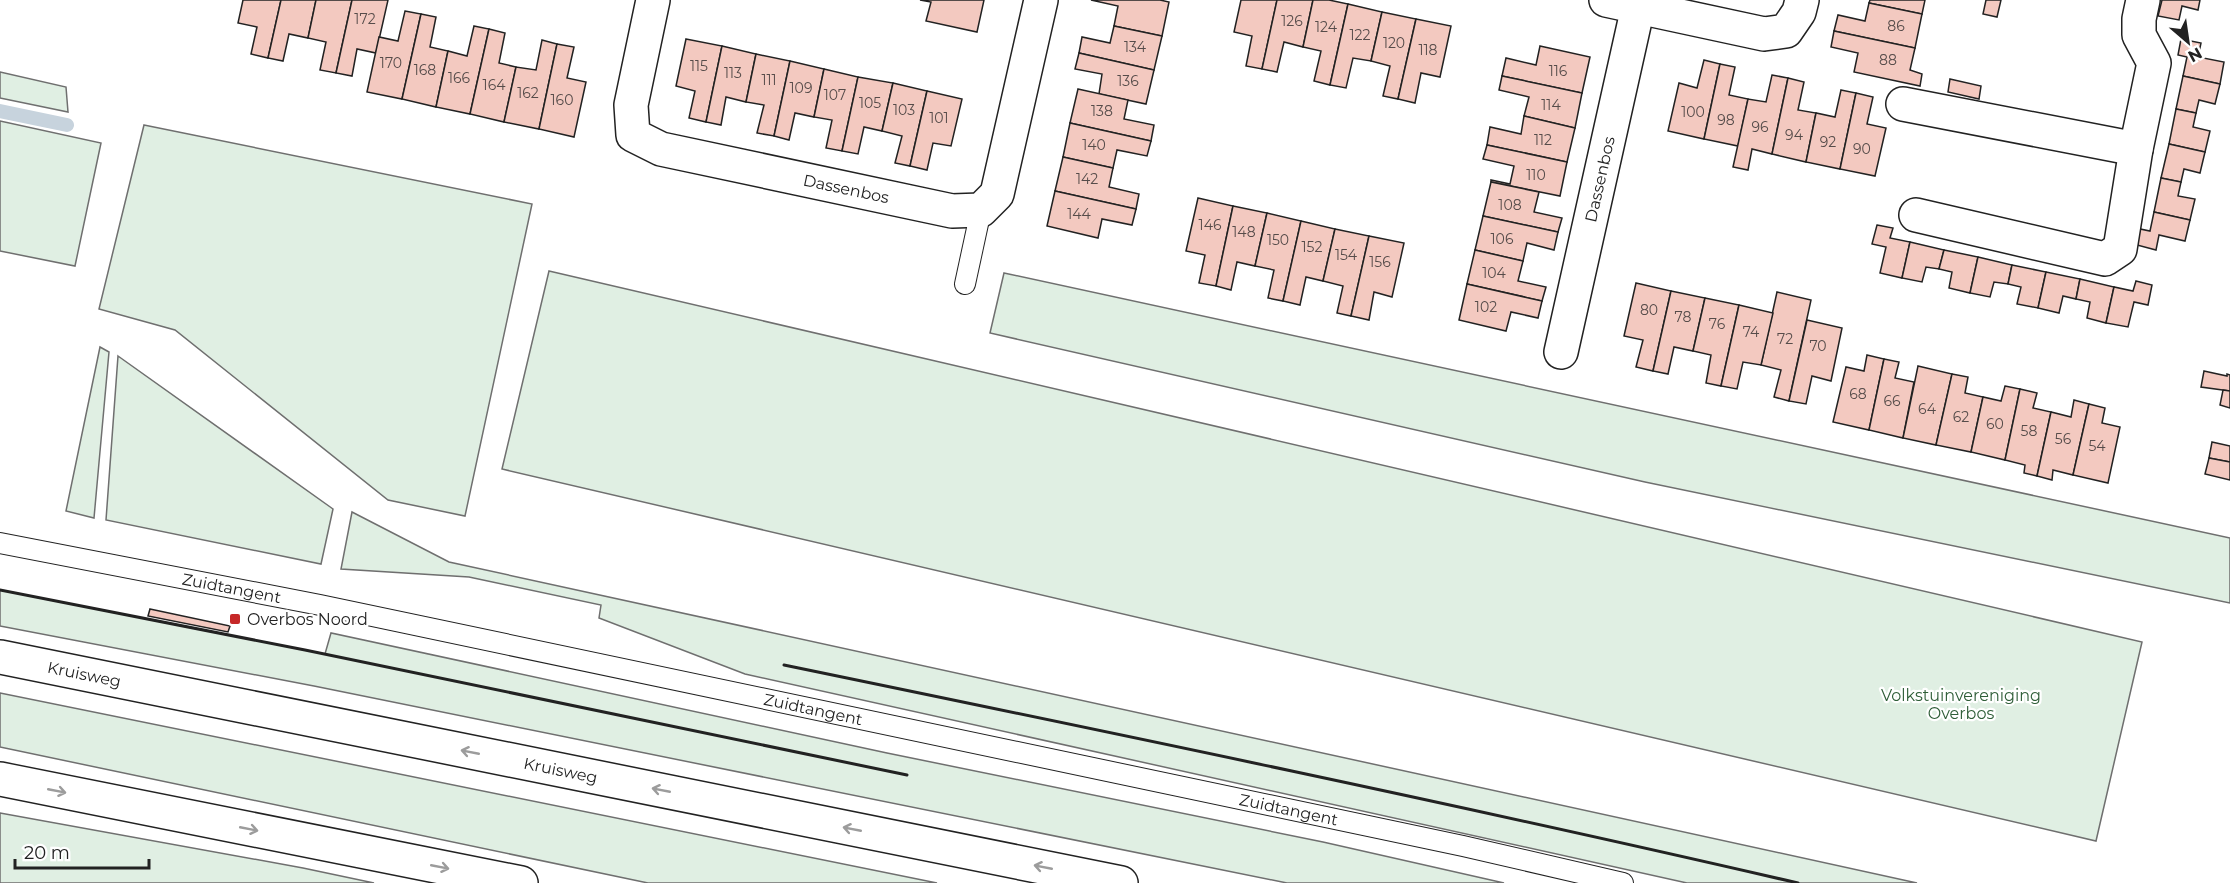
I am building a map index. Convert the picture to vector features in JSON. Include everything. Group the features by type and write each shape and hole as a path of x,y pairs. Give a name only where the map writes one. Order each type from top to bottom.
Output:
{"main road":[{"name":"Dassenbos","path":"653,0 631,105 633,135 661,149 673,152 952,211 981,210"},
{"path":"981,210 997,194 1041,0"},
{"path":"1606,0 1764,34 1786,32 1799,12 1802,0"},
{"path":"1916,216 2105,259 2120,249 2136,149 2154,63 2139,35 2143,0"},
{"name":"Dassenbos","path":"1561,352 1638,7"},
{"path":"1903,104 2136,149"},
{"name":"Kruisweg","path":"0,657 1121,883"},
{"path":"0,780 521,883"}],"lane":[{"path":"965,284 981,210"},
{"name":"Zuidtangent","path":"0,543 320,605 1462,846 1623,883"}],"green space":[{"path":"0,72 66,87 68,112 0,98"},
{"path":"0,121 101,143 75,266 0,251"},
{"path":"144,125 532,204 465,516 388,500 175,330 99,309"},
{"name":"Volkstuinvereniging Overbos","path":"549,271 2142,642 2096,841 502,469"},
{"path":"1004,273 2230,538 2230,603 1645,482 990,333"},
{"path":"100,347 109,352 94,518 66,511"},
{"path":"118,356 333,509 321,564 106,520"},
{"path":"352,512 449,562 1917,883 1687,883 745,674 599,618 601,605 469,577 341,569"},
{"path":"0,590 325,654 331,633 887,753 1323,842 1504,883 1287,883 314,686 0,626"},
{"path":"0,693 937,883 648,883 0,747"},
{"path":"0,813 303,868 374,883 0,883"}],"building":[{"path":"243,0 281,0 268,58 251,54 257,27 238,23"},
{"path":"281,0 316,0 308,38 289,34 283,61 268,58"},
{"path":"316,0 352,0 336,73 320,70 326,42 308,38"},
{"path":"352,0 388,0 376,53 357,49 352,76 336,73"},
{"path":"920,0 984,0 977,32 926,21 931,2"},
{"path":"1091,0 1169,2 1162,36 1114,26 1118,6"},
{"path":"1241,0 1277,0 1262,69 1246,66 1252,36 1234,32"},
{"path":"1277,0 1313,0 1303,47 1284,42 1277,72 1262,69"},
{"path":"1313,0 1329,0 1348,4 1330,85 1314,81 1321,51 1303,47"},
{"path":"1870,0 1925,0 1922,14 1869,3"},
{"path":"1986,0 2001,0 1997,17 1983,14"},
{"path":"2162,0 2200,0 2198,10 2182,6 2179,20 2158,16"},
{"path":"1869,3 1922,14 1915,48 1834,31 1838,15 1865,21"},
{"path":"1348,4 1382,12 1371,61 1353,58 1346,88 1330,85"},
{"path":"405,11 421,14 402,99 367,92 379,37 398,41"},
{"path":"1382,12 1416,19 1398,99 1383,96 1390,66 1371,61"},
{"path":"421,14 436,17 430,47 448,51 436,107 402,99"},
{"path":"1416,19 1451,26 1440,77 1421,73 1415,103 1398,99"},
{"path":"474,26 489,29 470,114 436,107 448,51 467,56"},
{"path":"1114,26 1162,36 1154,70 1079,53 1082,37 1110,43"},
{"path":"489,29 505,33 499,63 516,67 504,122 470,114"},
{"path":"1834,31 1915,48 1910,70 1922,74 1920,86 1854,72 1858,53 1831,47"},
{"path":"686,39 722,46 706,122 689,118 695,91 676,86"},
{"path":"2181,39 2201,43 2198,57 2224,62 2220,84 2183,76 2187,57 2178,55"},
{"path":"542,40 557,44 539,129 504,122 516,67 536,70"},
{"path":"557,44 574,47 567,78 586,82 574,137 539,129"},
{"path":"722,46 756,54 746,102 726,97 721,125 706,122"},
{"path":"1540,46 1590,57 1582,93 1502,76 1506,58 1536,65"},
{"path":"1079,53 1154,70 1146,104 1099,94 1102,74 1075,69"},
{"path":"756,54 790,61 774,136 757,133 764,105 746,102"},
{"path":"1704,60 1720,64 1704,139 1668,131 1679,83 1697,88"},
{"path":"790,61 824,69 814,117 795,113 789,140 774,136"},
{"path":"1720,64 1735,67 1729,95 1748,99 1738,146 1704,139"},
{"path":"824,69 858,77 842,151 826,148 832,120 814,117"},
{"path":"1772,75 1788,78 1772,154 1752,149 1748,170 1733,167 1748,99 1766,102"},
{"path":"1502,76 1582,93 1575,128 1524,116 1529,97 1499,90"},
{"path":"2183,76 2220,84 2215,104 2199,100 2196,113 2176,109"},
{"path":"858,77 893,83 882,131 864,127 858,154 842,151"},
{"path":"1788,78 1804,82 1798,110 1816,113 1806,162 1772,154"},
{"path":"1950,79 1981,86 1979,99 1948,92"},
{"path":"893,83 927,91 910,166 895,163 902,136 882,131"},
{"path":"1078,89 1128,100 1124,119 1154,125 1151,141 1070,123"},
{"path":"1841,90 1856,93 1840,169 1806,162 1816,113 1835,117"},
{"path":"927,91 962,99 951,146 933,143 927,170 910,166"},
{"path":"1856,93 1873,97 1867,124 1886,128 1875,176 1840,169"},
{"path":"2176,109 2196,113 2193,127 2210,131 2205,152 2169,144"},
{"path":"1524,116 1575,128 1567,162 1487,145 1490,127 1521,134"},
{"path":"1070,123 1151,141 1147,156 1117,150 1113,168 1063,157"},
{"path":"2169,144 2205,152 2200,173 2184,169 2181,182 2161,178"},
{"path":"1487,145 1567,162 1560,196 1491,182 1491,180 1510,184 1514,166 1483,159"},
{"path":"1063,157 1113,168 1109,187 1139,194 1136,209 1055,191"},
{"path":"2161,178 2181,182 2178,196 2195,199 2190,220 2154,212"},
{"path":"1491,182 1539,192 1534,212 1562,218 1558,232 1483,216"},
{"path":"1055,191 1136,209 1132,225 1102,219 1098,238 1047,226"},
{"path":"1198,198 1233,206 1216,286 1199,283 1205,255 1186,251"},
{"path":"1233,206 1267,213 1255,266 1237,262 1231,290 1216,286"},
{"path":"2154,212 2190,220 2185,241 2159,235 2156,250 2137,245 2140,229 2150,231"},
{"path":"1267,213 1301,221 1283,301 1268,298 1274,270 1255,266"},
{"path":"1483,216 1558,232 1554,250 1527,243 1523,261 1475,250"},
{"path":"1301,221 1335,229 1323,281 1306,277 1300,305 1283,301"},
{"path":"1877,225 1893,228 1890,238 1910,242 1902,278 1880,273 1886,247 1872,244"},
{"path":"1335,229 1369,236 1351,316 1337,313 1343,286 1323,281"},
{"path":"1369,236 1404,243 1392,297 1374,292 1369,320 1351,316"},
{"path":"1910,242 1944,250 1939,269 1926,267 1922,282 1902,278"},
{"path":"1475,250 1523,261 1518,281 1546,287 1542,301 1467,284"},
{"path":"1944,250 1978,257 1970,293 1949,288 1952,272 1939,269"},
{"path":"1978,257 2012,265 2008,284 1994,282 1990,297 1970,293"},
{"path":"2012,265 2046,272 2038,308 2017,304 2021,287 2008,284"},
{"path":"2046,272 2080,279 2076,299 2063,296 2059,313 2038,308"},
{"path":"2080,279 2114,287 2106,323 2087,318 2090,302 2076,299"},
{"path":"2136,281 2152,285 2148,305 2134,302 2128,327 2106,323 2114,287 2133,291"},
{"path":"1636,283 1671,291 1653,371 1636,367 1643,340 1624,336"},
{"path":"1467,284 1542,301 1538,318 1511,312 1506,331 1459,320"},
{"path":"1671,291 1705,298 1693,351 1674,347 1668,374 1653,371"},
{"path":"1777,292 1811,300 1789,401 1774,397 1781,370 1761,365"},
{"path":"1705,298 1739,305 1721,386 1706,383 1711,355 1693,351"},
{"path":"1739,305 1773,313 1761,365 1743,362 1737,389 1721,386"},
{"path":"1807,320 1842,328 1831,381 1812,376 1806,404 1789,401"},
{"path":"1867,355 1884,359 1869,430 1833,422 1846,367 1864,371"},
{"path":"1884,359 1899,362 1895,378 1914,382 1903,438 1869,430"},
{"path":"1918,366 1952,374 1936,445 1903,438"},
{"path":"2204,371 2230,375 2230,391 2201,387"},
{"path":"1952,374 1968,377 1965,393 1983,397 1971,452 1936,445"},
{"path":"2005,386 2020,389 2005,460 1971,452 1983,397 2001,401"},
{"path":"2020,389 2037,393 2033,408 2051,412 2037,476 2024,473 2025,465 2005,460"},
{"path":"2223,390 2230,391 2230,408 2220,405"},
{"path":"2074,400 2089,404 2073,475 2053,470 2052,480 2037,476 2051,412 2071,417"},
{"path":"2089,404 2105,408 2102,423 2120,427 2108,483 2073,475"},
{"path":"2212,442 2230,446 2230,462 2209,458"},
{"path":"2209,458 2230,462 2230,480 2205,474"},
{"path":"150,609 230,626 228,632 148,616"}],"waterway":[{"path":"0,111 67,125"}],"wall":[{"path":"0,590 305,650 907,775"},
{"path":"784,665 1418,798 1798,883"}],"place":[{"name":"Overbos Noord","path":"235,619"}]}
